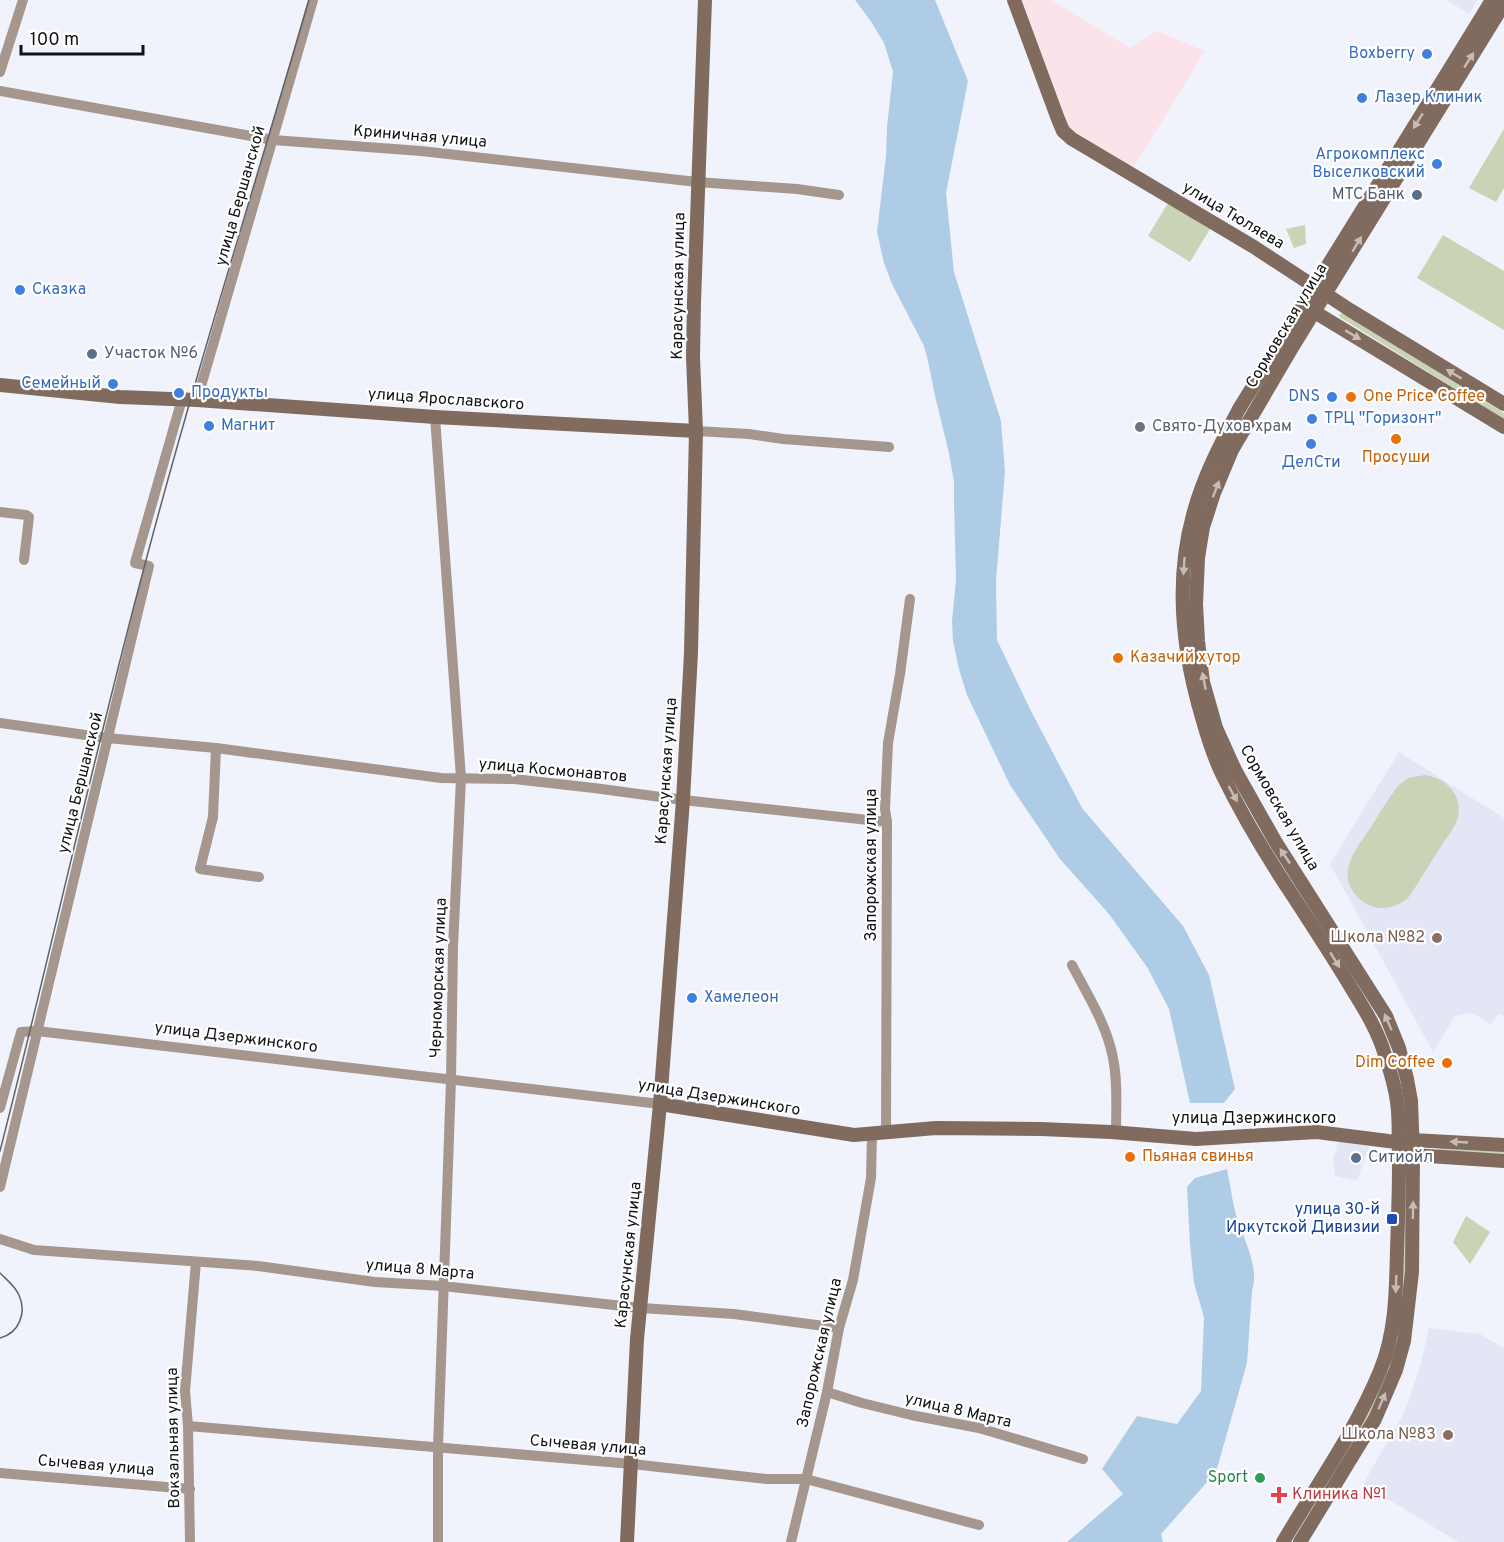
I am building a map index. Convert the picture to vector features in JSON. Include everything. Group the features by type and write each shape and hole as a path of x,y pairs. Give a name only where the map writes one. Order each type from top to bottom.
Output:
{"street":[{"path":"0,72 23,0"},
{"name":"улица Бершанской","path":"197,400 313,0"},
{"name":"Карасунская улица","path":"627,1542 637,1339 660,1104 691,653 696,431 693,357 697,182 705,0"},
{"name":"улица Тюляева","path":"1014,0 1063,131 1072,139 1254,247 1504,405"},
{"name":"Сормовская улица","path":"1300,1542 1375,1419 1396,1370 1404,1341 1412,1272 1411,1101 1399,1048 1386,1016 1206,732 1193,688 1185,646 1183,585 1185,552 1192,517 1213,460 1239,409 1309,309 1492,0"},
{"name":"Сормовская улица","path":"1320,290 1504,4"},
{"name":"Криничная улица","path":"0,91 273,140 422,151 697,182 797,189 839,195"},
{"path":"1309,309 1504,427"},
{"name":"улица Ярославского","path":"0,385 120,397 749,434 783,440 889,447"},
{"name":"улица Бершанской","path":"0,1186 149,566 135,563 182,399"},
{"name":"Черноморская улица","path":"435,417 461,778 453,947 451,1080 438,1447 438,1542"},
{"path":"0,512 29,517 24,560"},
{"name":"Запорожская улица","path":"791,1542 827,1392 839,1328 853,1280 879,1133 888,743 910,599"},
{"name":"улица Космонавтов","path":"0,723 107,738 216,748 441,778 514,779 887,822"},
{"path":"216,748 213,817 200,869 259,877"},
{"name":"Сормовская улица","path":"1225,764 1278,873 1336,962 1375,1028 1385,1052 1397,1104 1399,1187 1395,1306 1382,1369 1359,1416 1283,1542"},
{"path":"1072,964 1095,1008 1113,1058 1116,1132"},
{"path":"0,1108 21,1032 37,1030"},
{"name":"улица Дзержинского","path":"37,1030 660,1104 854,1135 936,1128 1116,1132 1196,1139 1317,1132 1398,1142"},
{"path":"1398,1142 1413,1140 1504,1145"},
{"path":"1398,1142 1413,1155 1504,1161"},
{"name":"улица 8 Марта","path":"0,1239 33,1250 258,1266 375,1282 443,1286 641,1308 734,1314 839,1328"},
{"name":"Вокзальная улица","path":"190,1542 188,1426 185,1391 196,1262"},
{"name":"улица 8 Марта","path":"827,1392 911,1415 979,1428 1083,1459"},
{"name":"Сычевая улица","path":"188,1426 632,1464 767,1479 806,1479 979,1525"},
{"name":"Сычевая улица","path":"0,1473 190,1489"},
{"path":"1319,1483 1332,1491"}],"shaded area":[{"path":"1019,0 1051,0 1130,48 1157,31 1205,51 1132,170 1071,131 1062,120"},
{"path":"1446,0 1477,0 1469,14"},
{"name":"Школа №82","path":"1399,752 1504,818 1504,1016 1499,1014 1491,1025 1473,1013 1455,1016 1433,1052 1330,864"},
{"path":"1338,1141 1369,1146 1357,1181 1335,1176 1333,1160"},
{"name":"Школа №83","path":"1429,1328 1480,1334 1504,1348 1504,1542 1458,1542 1363,1484 1404,1413 1421,1364"}],"green space":[{"path":"1504,129 1504,188 1496,202 1469,188"},
{"path":"1168,203 1210,229 1190,262 1148,236"},
{"path":"1305,225 1306,244 1294,248 1286,229"},
{"path":"1443,235 1504,271 1504,330 1417,278"},
{"path":"1343,313 1504,413 1504,419 1341,318 1339,316"},
{"path":"1425,775 1440,780 1451,789 1458,802 1457,821 1408,898 1388,908 1371,906 1356,896 1352,890 1348,881 1349,864 1357,847 1399,785 1408,778"},
{"path":"1440,1147 1504,1151 1504,1156 1439,1150"},
{"path":"1404,1189 1407,1189 1405,1280 1397,1344 1390,1367 1367,1420 1331,1480 1329,1479 1381,1383"},
{"path":"1466,1216 1490,1232 1470,1264 1453,1242"}],"water":[{"path":"855,0 935,0 968,81 946,193 954,272 1001,421 1005,471 996,581 997,640 1082,808 1183,926 1209,975 1235,1089 1224,1103 1190,1103 1169,1009 1147,967 1109,914 1060,859 1010,785 967,695 953,641 952,621 956,579 954,482 949,453 924,346 892,284 884,263 877,232 893,72 884,43"},
{"path":"1227,1169 1236,1215 1250,1253 1254,1282 1247,1363 1216,1472 1161,1534 1163,1542 1067,1542 1123,1494 1102,1469 1137,1416 1177,1424 1201,1391 1204,1317 1194,1283 1187,1187 1195,1178"}],"tram line":[{"path":"0,1151 107,710 164,493 309,0"},
{"path":"0,1273 17,1292 22,1309 22,1315 16,1327 12,1332 0,1338"}],"place":[{"name":"Boxberry","path":"1427,54"},
{"name":"Лазер Клиник","path":"1362,98"},
{"name":"Агрокомплекс Выселковский","path":"1437,164"},
{"name":"МТС Банк","path":"1417,195"},
{"name":"Сказка","path":"20,290"},
{"name":"Участок №6","path":"92,354"},
{"name":"Семейный","path":"113,384"},
{"name":"Продукты","path":"179,393"},
{"name":"DNS","path":"1332,397"},
{"name":"One Price Coffee","path":"1351,397"},
{"name":"ТРЦ \"Горизонт\"","path":"1312,419"},
{"name":"Магнит","path":"209,426"},
{"name":"Свято-Духов храм","path":"1140,427"},
{"name":"Просуши","path":"1396,439"},
{"name":"ДелСти","path":"1311,444"},
{"name":"Казачий хутор","path":"1118,658"},
{"name":"Школа №82","path":"1437,938"},
{"name":"Хамелеон","path":"692,998"},
{"name":"Dim Coffee","path":"1447,1063"},
{"name":"Пьяная свинья","path":"1130,1157"},
{"name":"Ситиойл","path":"1356,1158"},
{"name":"улица 30-й Иркутской Дивизии","path":"1392,1219"},
{"name":"Школа №83","path":"1448,1435"},
{"name":"Sport","path":"1260,1478"},
{"name":"Клиника №1","path":"1279,1495"}]}
